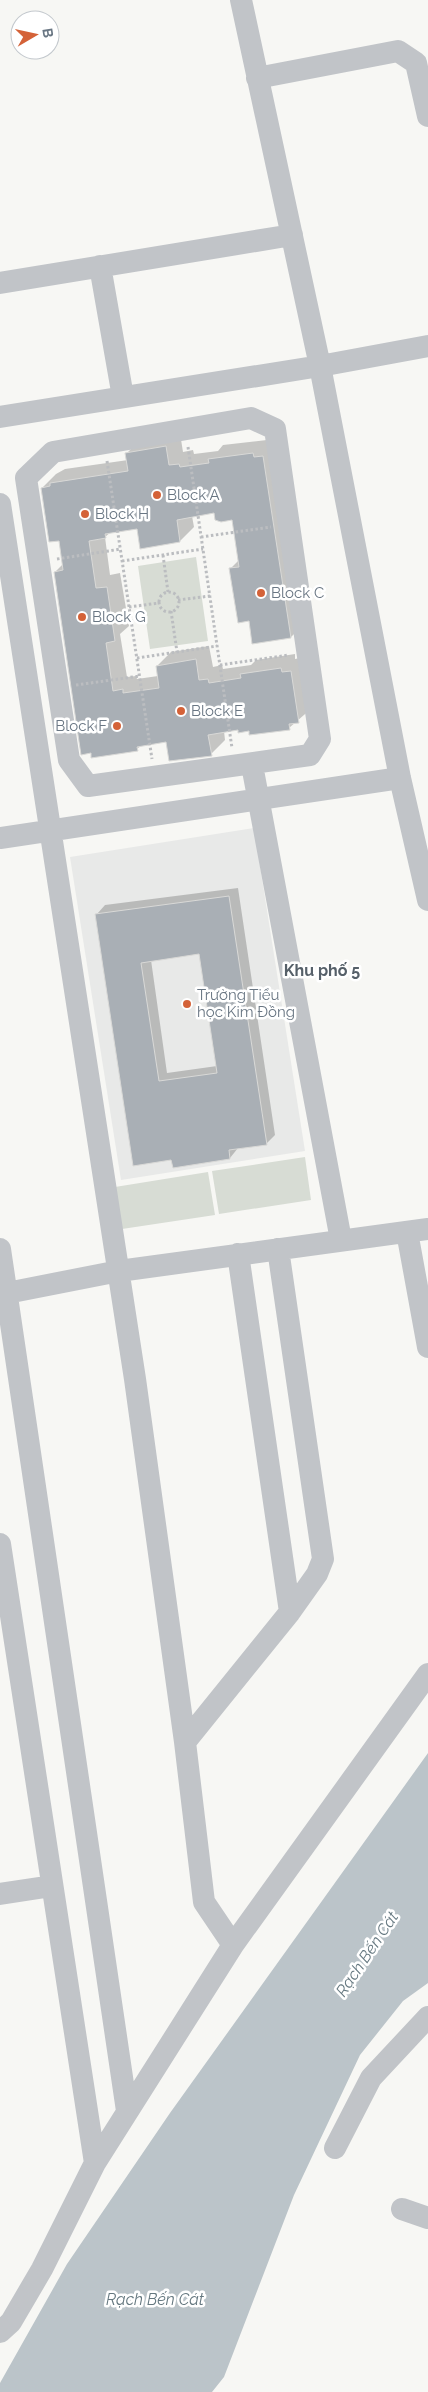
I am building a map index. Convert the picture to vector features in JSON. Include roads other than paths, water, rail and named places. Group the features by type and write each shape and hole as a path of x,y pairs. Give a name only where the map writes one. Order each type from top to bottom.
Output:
{"street":[{"path":"240,0 320,366 400,778 428,900"},
{"path":"257,78 398,51 416,63 428,116"},
{"path":"0,283 292,235"},
{"path":"100,266 123,397"},
{"path":"0,416 320,366 428,346"},
{"path":"251,418 275,429 320,739 310,755 244,766 88,786 70,760 26,478 53,452 251,418"},
{"path":"0,504 119,1271 185,1742 204,1902 233,1944"},
{"path":"244,766 258,799 342,1240"},
{"path":"0,838 400,778"},
{"path":"7,1293 119,1271 417,1230 428,1347"},
{"path":"185,1742 290,1612 316,1574 323,1559 278,1249"},
{"path":"0,1250 127,2110"},
{"path":"238,1254 290,1612"},
{"path":"0,1544 94,2163"},
{"path":"0,2332 11,2322 42,2269 94,2163 233,1944 428,1674"},
{"path":"0,1894 52,1886"},
{"path":"335,2148 371,2078 428,2017"},
{"path":"402,2209 428,2218"}],"water":[{"name":"Rạch Bến Cát","path":"428,1753 428,1983 403,2001 360,2055 294,2195 224,2377 212,2392 0,2392 0,2383 67,2264 170,2113"}],"place":[{"name":"Block A","path":"157,495"},
{"name":"Block H","path":"85,514"},
{"name":"Block C","path":"261,593"},
{"name":"Block G","path":"82,617"},
{"name":"Block E","path":"181,711"},
{"name":"Block F","path":"117,726"},
{"name":"Trường Tiểu học Kim Đồng","path":"187,1004"}],"district":[{"name":"Khu phố 5","path":"322,970"}]}
